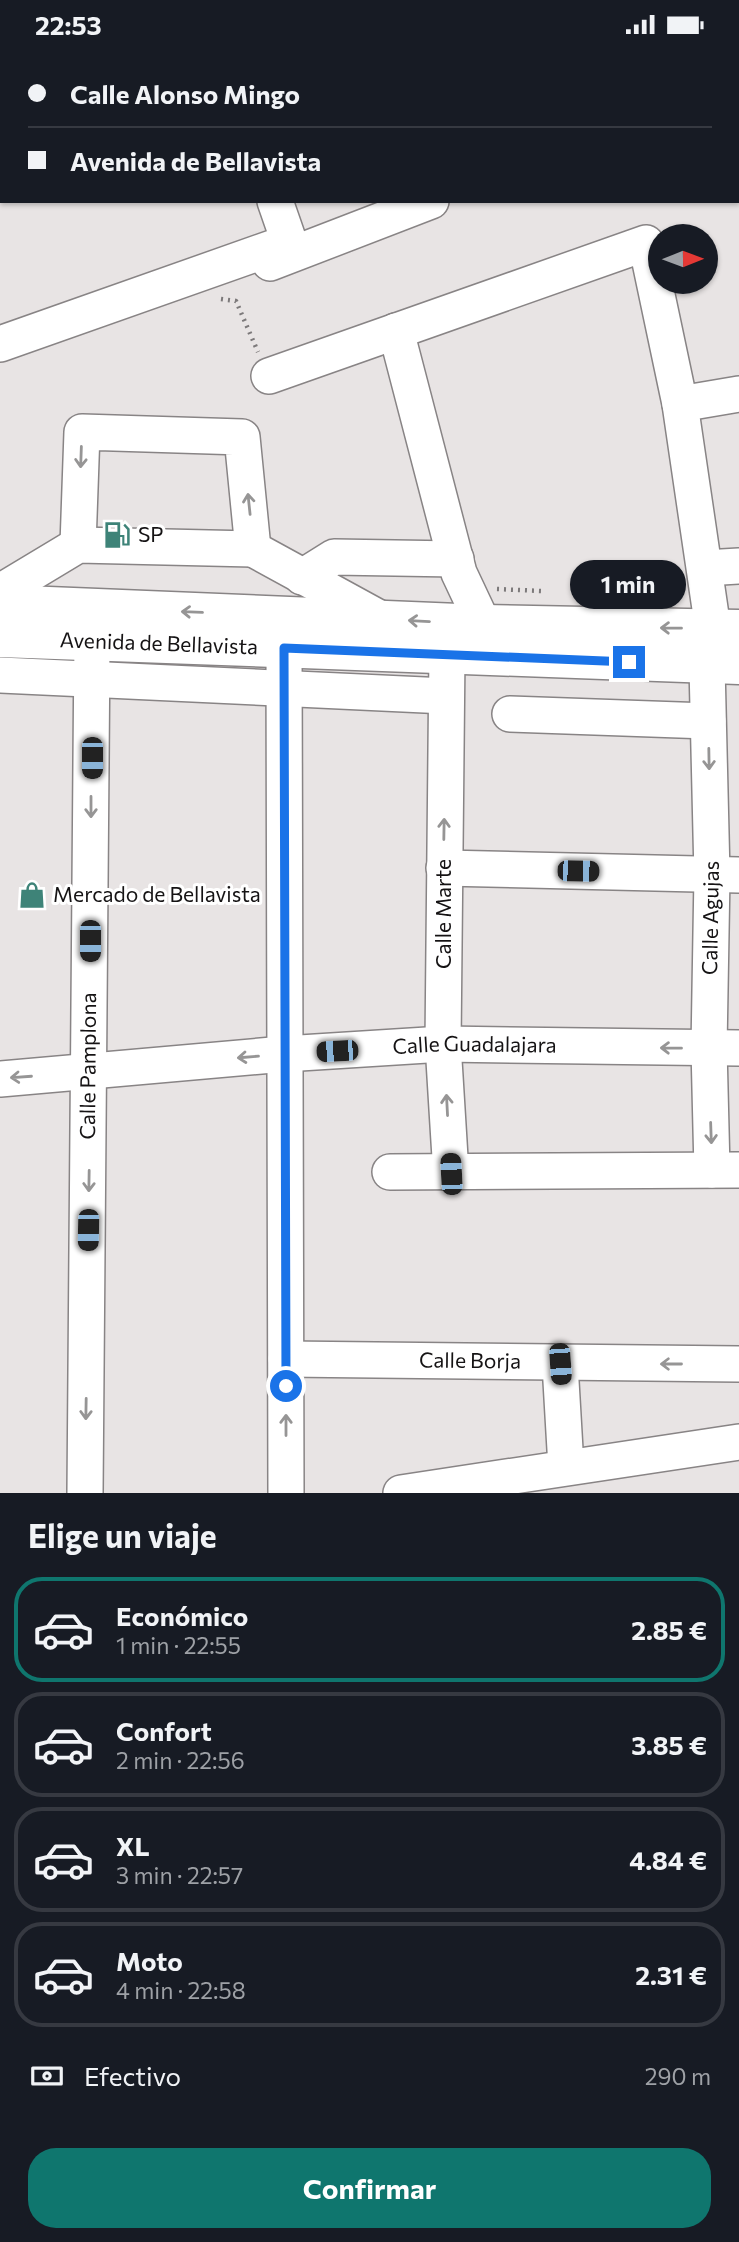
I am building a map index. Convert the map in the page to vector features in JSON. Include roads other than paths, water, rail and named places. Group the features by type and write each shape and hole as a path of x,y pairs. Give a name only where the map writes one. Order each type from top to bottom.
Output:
{"main road":[{"name":"Avenida de Bellavista","path":"0,604 483,624 726,629"},
{"name":"Avenida de Bellavista","path":"0,638 447,653 723,666"}],"street":[{"path":"276,203 291,247"},
{"path":"0,344 425,203"},
{"path":"269,376 646,243 680,404 722,567 726,629"},
{"path":"219,290 291,247"},
{"path":"396,331 456,559 483,624"},
{"path":"680,404 739,394"},
{"path":"78,545 82,432 242,437 253,549"},
{"path":"0,592 78,545 253,549 381,619"},
{"path":"302,577 334,557 456,559"},
{"name":"Calle Pamplona","path":"85,1493 92,641"},
{"path":"284,648 286,1493"},
{"name":"Calle Marte","path":"447,653 443,1044 451,1174"},
{"name":"Calle Agujas","path":"723,666 708,721 725,875 726,1170"},
{"name":"Avenida de Bellavista","path":"0,675 446,696"},
{"path":"510,714 708,721"},
{"path":"444,868 725,875"},
{"name":"Calle Guadalajara","path":"0,1079 284,1054 443,1044 724,1048"},
{"path":"390,1172 451,1174 726,1170"},
{"name":"Calle Borja","path":"286,1359 739,1364"},
{"path":"560,1364 566,1467"},
{"path":"420,1491 739,1442"}],"place":[{"name":"SP","path":"117,535"},
{"name":"Mercado de Bellavista","path":"32,895"}]}
